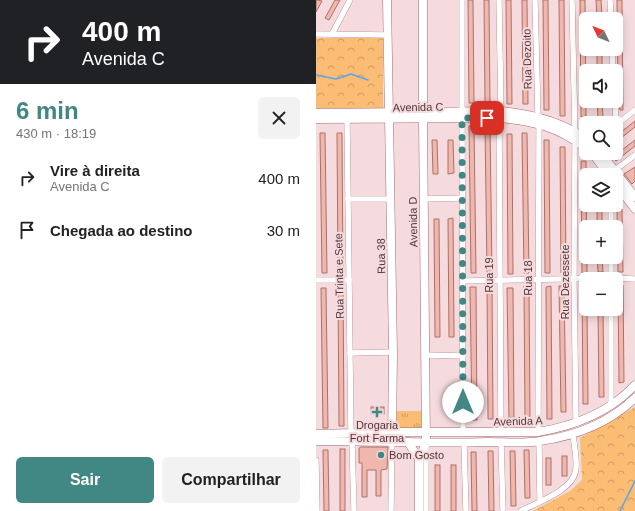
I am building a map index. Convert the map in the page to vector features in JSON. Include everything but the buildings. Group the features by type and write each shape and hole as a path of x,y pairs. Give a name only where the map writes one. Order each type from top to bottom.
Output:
{"street":[{"path":"332,34 350,0"},
{"name":"Rua 38","path":"387,0 393,352 391,511"},
{"name":"Avenida D","path":"423,0 426,511"},
{"path":"462,0 463,433"},
{"name":"Rua 19","path":"499,0 499,280 501,433"},
{"name":"Rua Dezoito","path":"535,0 538,120"},
{"path":"572,0 575,132"},
{"path":"610,0 611,12"},
{"path":"316,34 387,34"},
{"path":"623,119 635,110"},
{"name":"Avenida C","path":"316,112 389,116"},
{"name":"Avenida C","path":"316,119 500,114 523,120 554,122 579,135"},
{"name":"Rua Trinta e Sete","path":"347,119 354,511"},
{"name":"Avenida C","path":"538,120 579,144"},
{"name":"Rua 18","path":"538,120 538,432"},
{"name":"Rua Dezessete","path":"575,141 574,279 576,423"},
{"path":"618,168 635,155"},
{"path":"599,160 607,168"},
{"path":"623,184 635,197"},
{"path":"623,193 635,209"},
{"path":"423,199 463,198"},
{"path":"348,199 391,199"},
{"path":"463,281 579,279"},
{"path":"623,279 635,279"},
{"path":"316,280 349,280"},
{"path":"611,316 611,406"},
{"path":"350,353 393,352"},
{"path":"426,355 463,356"},
{"name":"Avenida A","path":"316,441 392,432 501,433 538,432 558,429 597,414 611,406 635,385"},
{"name":"Avenida A","path":"316,434 392,442 539,442 573,434 598,424 624,408 635,398"},
{"path":"401,433 405,442 419,459"},
{"path":"521,511 565,488 573,480 576,469 573,434"},
{"path":"501,442 503,511"},
{"path":"539,442 540,501"},
{"name":"Avenida D","path":"419,511 419,459 426,443"},
{"path":"464,443 466,511"},
{"path":"316,460 317,511"}],"green space":[{"path":"316,38 383,38 383,108 316,108"},
{"path":"635,407 635,511 533,511 570,491 582,480 580,438"},
{"path":"394,411 422,411 422,430 394,429"}],"waterway":[{"path":"316,75 336,79 351,74 368,80"},
{"path":"620,511 635,481"}],"place":[{"name":"Drogaria Fort Farma","path":"377,412"},
{"name":"Bom Gosto","path":"381,455"}],"route":[{"path":"463,402 462,118 487,118"}]}
